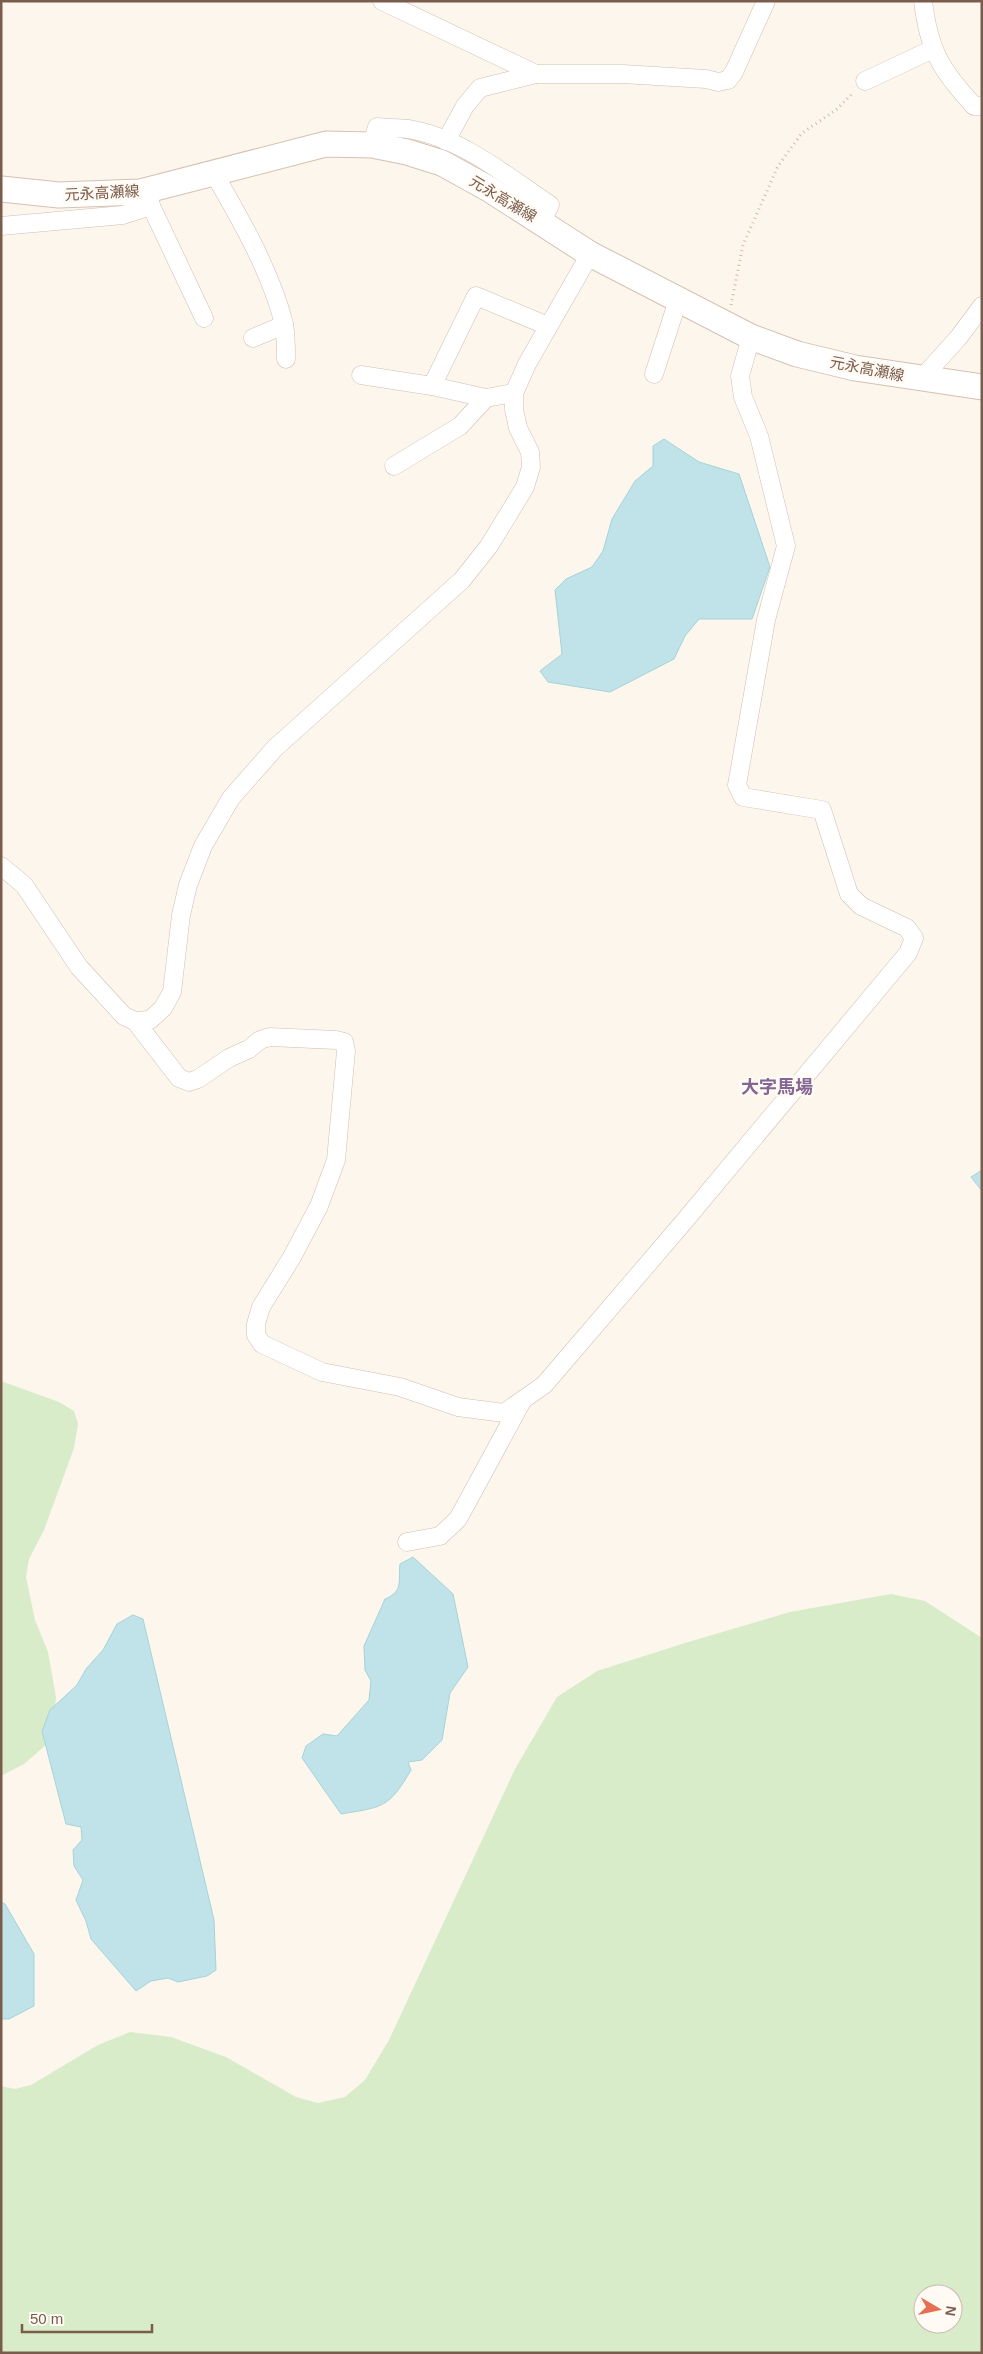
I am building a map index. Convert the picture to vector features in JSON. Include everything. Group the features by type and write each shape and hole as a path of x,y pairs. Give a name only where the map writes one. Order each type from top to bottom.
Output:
{"main road":[{"name":"元永高瀬線","path":"2,193 150,198 213,172 326,144 372,145 407,152 442,163 489,189 590,254 751,337 797,354 855,368 982,387"}],"street":[{"path":"382,1 536,74"},
{"path":"446,141 465,106 480,88 536,74 622,74 706,79 718,82 728,80 766,1"},
{"path":"923,1 933,49 948,78 974,106 982,106"},
{"path":"866,80 933,49"},
{"path":"372,145 377,127 409,129 446,141 481,159 550,204 541,223"},
{"path":"213,172 247,230 284,325 286,359"},
{"path":"1,226 123,215 150,198 204,318"},
{"path":"135,1021 150,1020 163,1008 172,992 181,915 188,885 203,846 231,798 275,748 462,580 489,546 525,488 531,467 530,452 518,428 514,409 514,393 548,326 590,254"},
{"path":"432,386 476,296 548,326"},
{"path":"654,374 678,300"},
{"path":"921,379 959,337 982,306"},
{"path":"253,338 284,325"},
{"path":"1,866 24,885 79,967 124,1016 135,1021 179,1078 189,1082 198,1079 228,1058 249,1049 260,1040 270,1037 344,1042 346,1051 336,1160 319,1206 292,1257 261,1308 256,1324 256,1335 262,1344 322,1372 400,1387 458,1407 504,1413 544,1385 682,1224 908,953 914,938 907,928 861,906 849,894 822,810 743,797 737,785 766,620 786,546 759,436 743,397 740,376 751,337"},
{"path":"361,375 432,386 486,398 514,393"},
{"path":"394,466 460,426 486,398"},
{"path":"408,1542 440,1536 458,1519 522,1400"}],"path":[{"path":"727,323 743,245 778,166 802,133 836,110 866,80"}],"green space":[{"path":"1,1381 59,1402 74,1411 78,1424 74,1448 44,1530 29,1559 26,1577 35,1620 48,1652 56,1697 54,1719 46,1745 24,1764 1,1776"},
{"path":"891,1594 925,1601 982,1638 982,2353 1,2353 1,2086 15,2089 31,2085 98,2045 130,2032 171,2037 226,2057 296,2097 318,2103 345,2097 365,2080 389,2040 515,1769 557,1697 597,1671 790,1612"}],"water":[{"path":"664,439 699,462 739,474 770,567 752,619 699,619 685,636 674,659 610,692 548,682 540,671 562,654 555,590 566,579 592,567 603,551 612,519 635,481 653,466 653,446"},
{"path":"982,1170 982,1191 971,1177"},
{"path":"413,1557 453,1594 468,1667 450,1693 442,1740 422,1760 408,1762 411,1770 397,1792 384,1804 367,1810 341,1814 302,1758 306,1746 323,1734 337,1736 369,1700 371,1681 365,1670 364,1646 385,1599 398,1589 400,1564"},
{"path":"133,1615 143,1619 214,1920 216,1970 207,1976 178,1982 168,1978 151,1981 136,1991 91,1939 86,1921 76,1900 83,1880 74,1866 73,1850 82,1840 81,1827 66,1824 42,1731 50,1710 77,1685 86,1669 103,1650 117,1624"},
{"path":"1,1902 5,1904 34,1954 34,2006 9,2019 1,2019"}],"district":[{"name":"大字馬場","path":"777,1087"}]}
